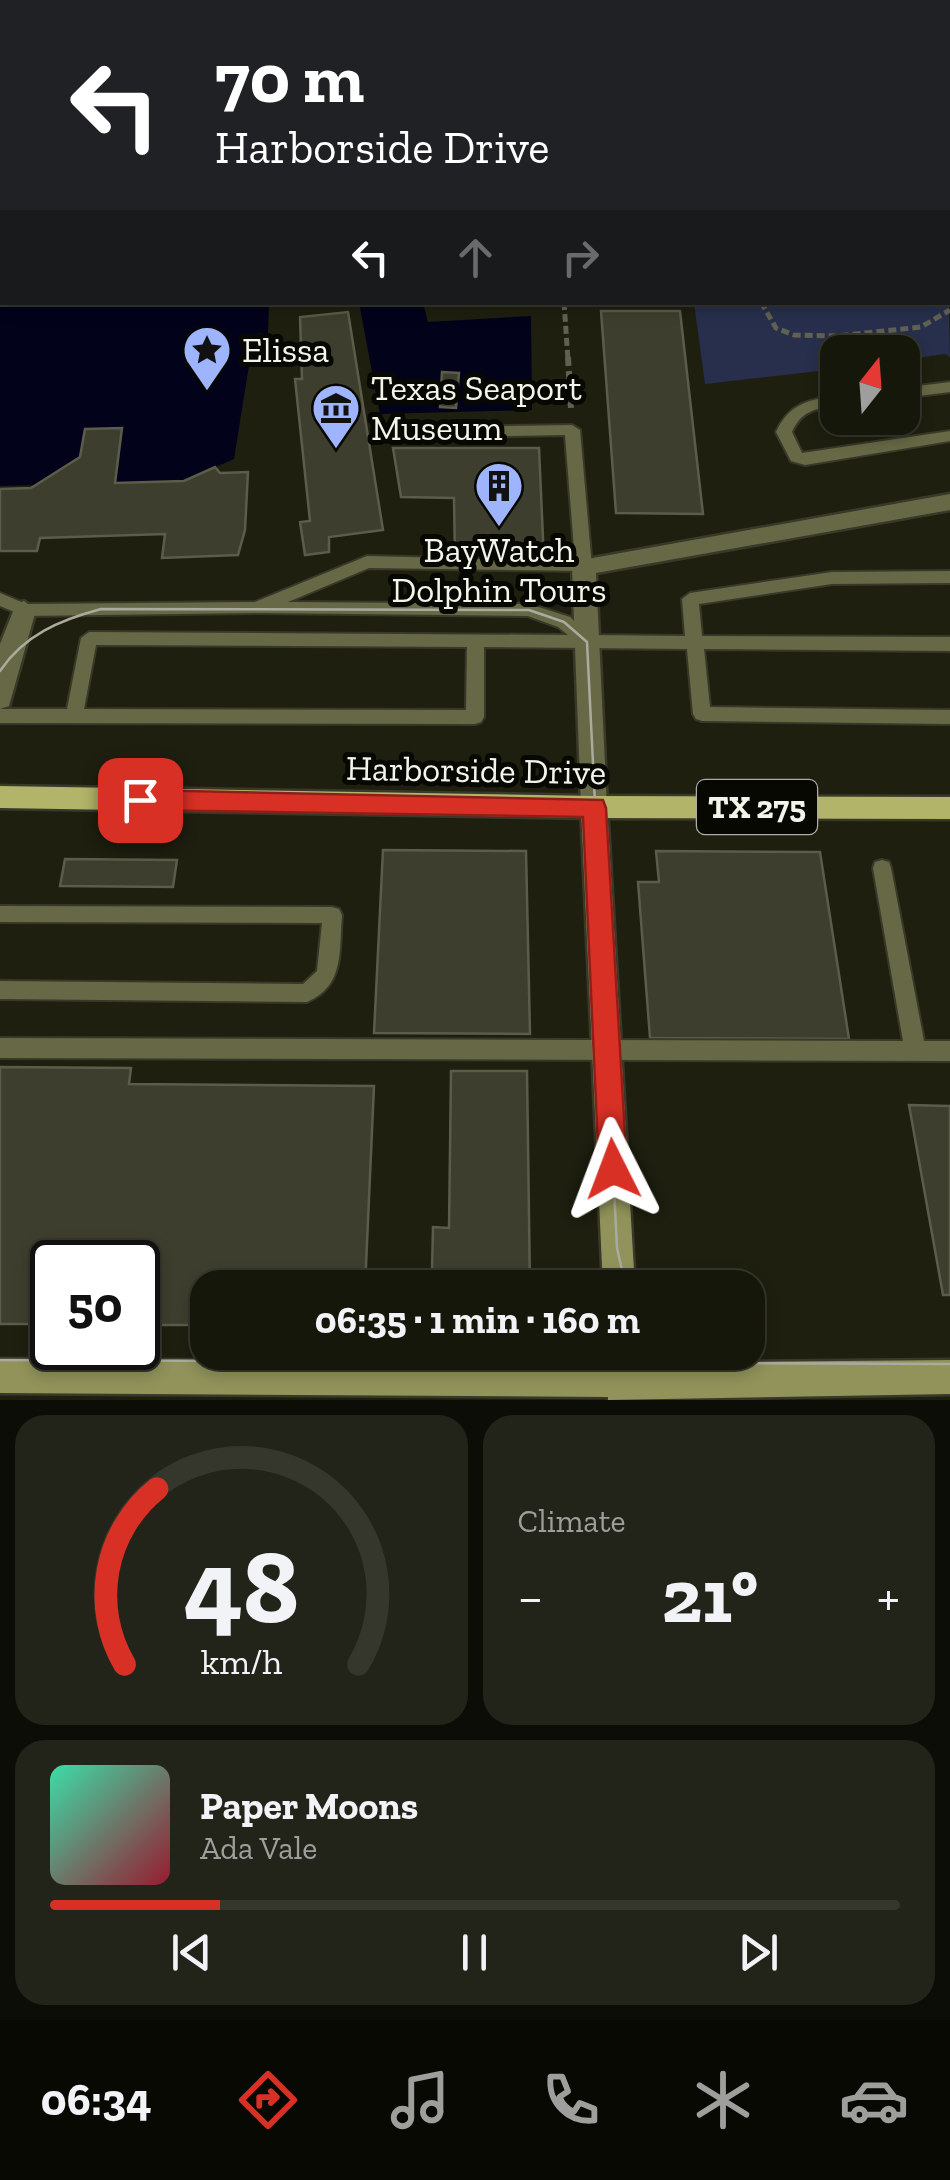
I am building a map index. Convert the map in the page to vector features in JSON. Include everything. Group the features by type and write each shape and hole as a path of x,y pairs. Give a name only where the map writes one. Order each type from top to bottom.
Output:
{"main road":[{"name":"Harborside Drive","path":"0,798 594,808 950,808"}],"street":[{"path":"618,1270 584,567 950,502"},
{"path":"1,686 24,610"},
{"path":"0,1376 950,1377"}],"lane":[{"path":"920,391 950,387"},
{"path":"820,403 804,405 790,417 784,432 796,457 805,460 950,436"},
{"path":"257,608 367,562 584,567 572,430 394,433"},
{"path":"950,577 832,578 690,599 702,714 950,716"},
{"path":"0,600 24,610 529,610 564,622 587,642"},
{"path":"74,716 89,638 950,644"},
{"path":"0,716 475,717 476,641"},
{"path":"882,868 915,1050"},
{"path":"0,914 332,915 327,975 307,993 0,990"},
{"path":"0,1048 950,1050"}],"path":[{"path":"564,305 572,430"},
{"path":"764,305 776,328 810,337 920,327 950,310"}],"shaded area":[{"path":"0,305 269,305 268,333 254,334 234,459 184,481 0,486"},
{"path":"359,305 424,305 428,322 531,316 532,410 380,414"},
{"path":"694,305 949,305 950,357 945,354 920,358 920,335 820,335 820,371 705,384"}],"building":[{"path":"601,311 680,311 703,514 616,513"},
{"name":"Texas Seaport Museum","path":"348,312 383,530 329,537 329,552 305,555 300,522 310,521 295,379 302,379 300,317"},
{"path":"442,372 459,373 456,408 440,407"},
{"path":"122,428 115,483 184,481 215,467 220,473 248,472 245,530 238,555 162,558 165,534 40,538 37,551 0,551 0,489 31,488 80,457 85,429"},
{"name":"BayWatch Dolphin Tours","path":"393,448 539,448 544,561 455,560 454,498 401,497"},
{"path":"383,850 526,851 530,1034 374,1033"},
{"path":"656,851 820,852 849,1039 650,1038 638,882 659,882"},
{"path":"65,859 177,860 173,887 60,886"},
{"path":"0,1067 131,1068 129,1084 374,1086 366,1270 190,1270 190,1325 160,1325 160,1240 30,1240 30,1324 0,1324"},
{"path":"451,1071 527,1071 530,1270 432,1270 433,1227 449,1228"},
{"path":"909,1105 950,1106 950,1295 943,1295"}],"tram line":[{"path":"0,671 32,638 71,618 101,609 529,610 564,622 587,642 617,1248 622,1270"},
{"path":"0,1360 950,1364"}],"place":[{"name":"Elissa","path":"207,392"},
{"name":"Texas Seaport Museum","path":"336,450"},
{"name":"BayWatch Dolphin Tours","path":"499,528"}],"route":[{"path":"140,800 594,808 613,1169"}]}
